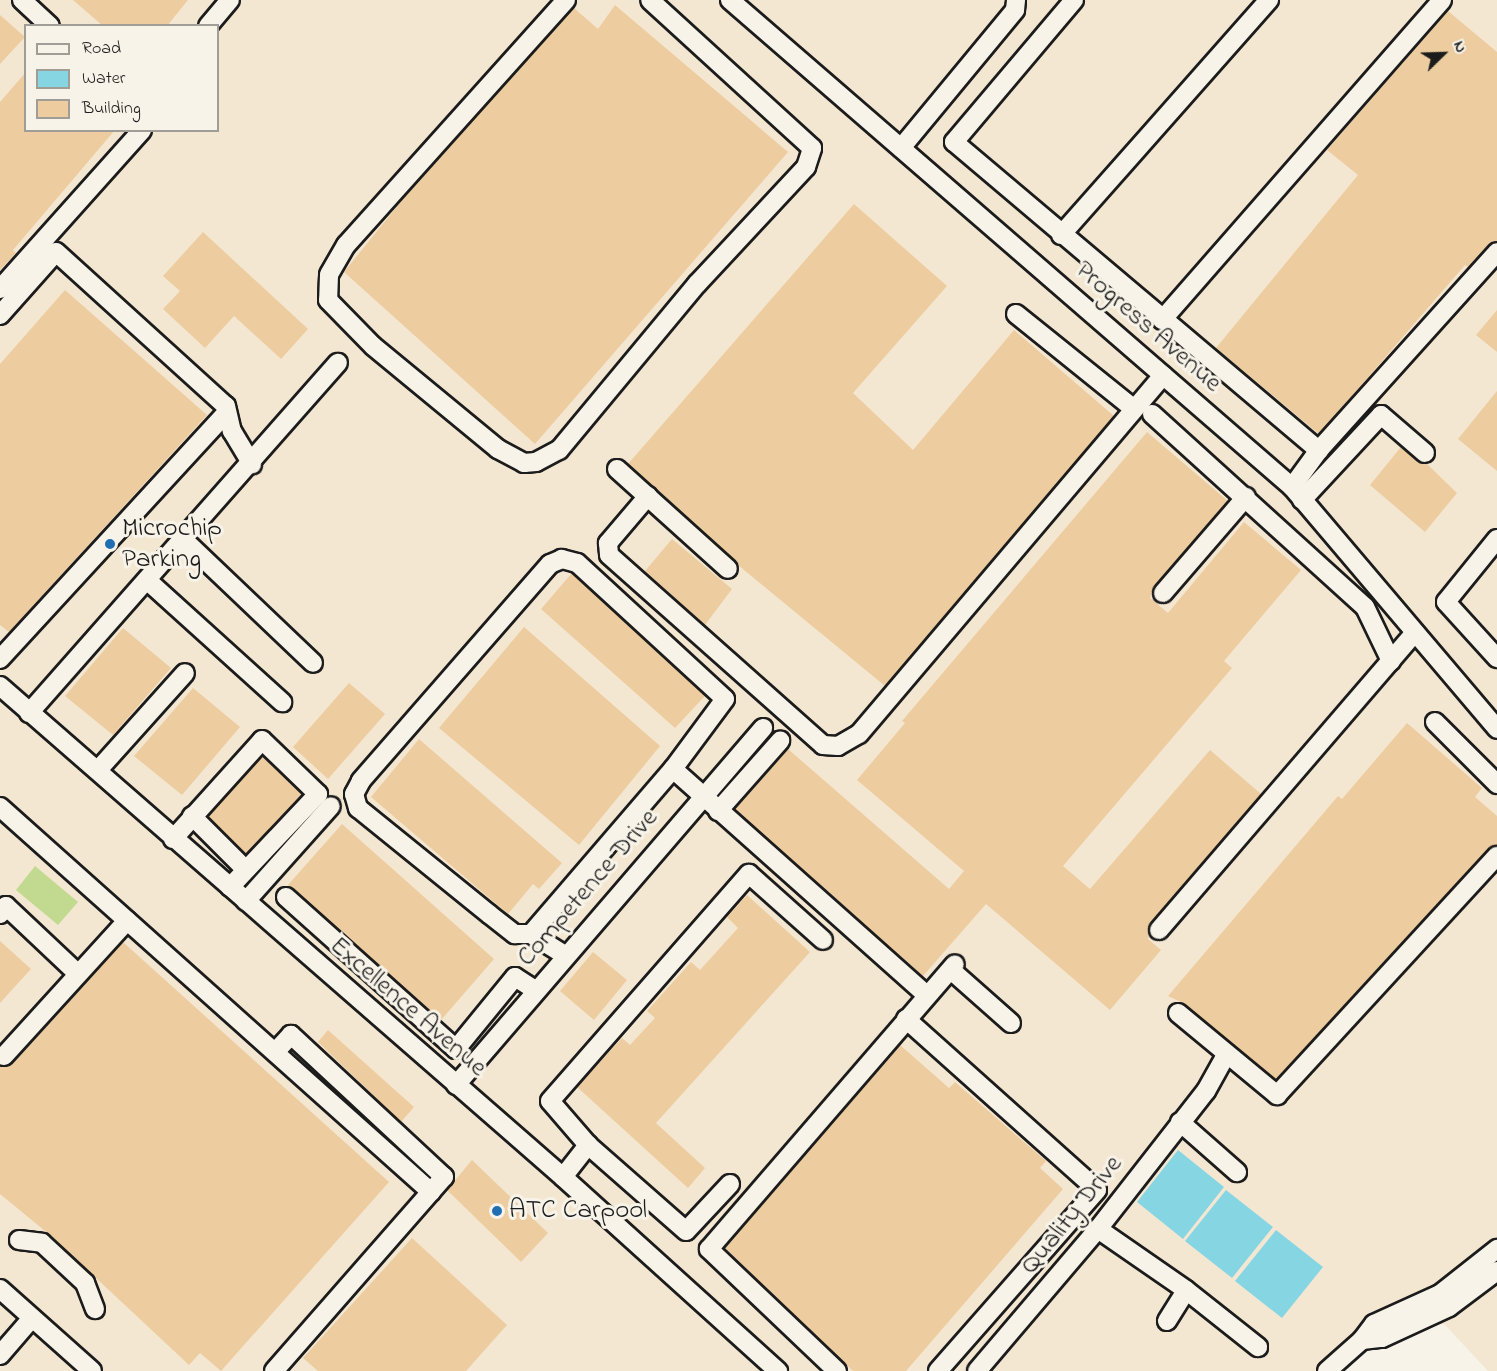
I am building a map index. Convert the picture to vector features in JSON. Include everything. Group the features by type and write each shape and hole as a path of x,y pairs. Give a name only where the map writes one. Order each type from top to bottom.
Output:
{"street":[{"path":"22,0 48,24"},
{"path":"210,24 230,0"},
{"path":"566,0 346,245 329,275 328,300 373,346 498,449 524,463 536,462 559,450 697,284 806,167 812,148 650,0"},
{"name":"Progress Avenue","path":"730,0 1297,493 1414,634 1497,729"},
{"path":"901,148 1015,10 1016,0"},
{"path":"1074,0 954,142 1060,235 1319,450"},
{"path":"1060,235 1269,0"},
{"path":"1162,320 1442,0"},
{"path":"0,289 140,132"},
{"path":"0,315 56,252 226,406 232,431 252,464"},
{"path":"1297,493 1319,450 1497,252"},
{"path":"1016,314 1143,412 1246,497 1365,607 1391,661"},
{"path":"29,713 252,464 338,363"},
{"path":"648,496 608,543 609,555 823,745 838,746 859,734 1143,412 1163,376"},
{"path":"0,659 227,411"},
{"path":"1297,493 1381,415 1425,453"},
{"path":"617,469 728,569"},
{"path":"1163,593 1246,497"},
{"path":"1497,539 1446,602 1497,658"},
{"path":"184,540 313,663"},
{"path":"531,934 673,769 725,699 577,563 562,559 550,564 361,781 354,794 358,808 515,934 531,934 564,955"},
{"path":"148,581 282,702"},
{"path":"1160,930 1414,634"},
{"path":"98,771 185,673"},
{"name":"Excellence Avenue","path":"2,691 98,771 173,839 563,1177 778,1371"},
{"path":"1435,722 1497,784"},
{"name":"Competence Drive","path":"456,1085 564,955 763,728"},
{"path":"173,839 262,740 318,794 230,887"},
{"path":"718,811 780,741"},
{"path":"673,769 927,995"},
{"path":"246,901 332,806"},
{"path":"0,807 431,1192 274,1371"},
{"path":"192,816 246,870"},
{"path":"1178,1013 1277,1095 1497,856"},
{"path":"730,1184 686,1232 588,1145 550,1101 749,874 823,940"},
{"path":"286,897 456,1048 515,977 535,990"},
{"path":"0,914 6,906 76,972"},
{"path":"4,1056 76,972 127,921"},
{"path":"837,1371 709,1249 953,967 1011,1023"},
{"path":"906,1019 1097,1190 938,1371"},
{"name":"Quality Drive","path":"985,1368 1098,1229 1206,1090 1226,1055"},
{"path":"1180,1122 1237,1172"},
{"path":"563,1177 588,1145"},
{"path":"1098,1229 1186,1290 1258,1347"},
{"path":"19,1240 42,1243 85,1283 95,1309"},
{"path":"1327,1371 1362,1341 1374,1324 1440,1294 1497,1249"},
{"path":"1362,1341 1382,1338 1449,1307 1497,1271"},
{"path":"0,1289 92,1371"},
{"path":"1167,1320 1186,1290"},
{"path":"0,1355 32,1318"}],"shaded area":[{"path":"0,0 1497,0 1497,1371 1488,1371 1444,1324 1379,1333 1338,1371 0,1371"}],"green space":[{"path":"35,866 78,902 58,925 16,890"}],"water":[{"path":"1178,1150 1224,1187 1183,1239 1137,1202"},
{"path":"1226,1190 1273,1227 1232,1278 1185,1241"},
{"path":"1276,1230 1323,1267 1282,1318 1235,1281"}],"building":[{"path":"73,0 188,0 169,24 101,24"},
{"path":"615,5 788,152 535,444 344,272 403,199 574,8 598,29"},
{"path":"1448,11 1497,52 1497,241 1489,244 1468,267 1465,265 1319,434 1216,348 1358,175 1327,150"},
{"path":"0,15 24,38 0,64"},
{"path":"24,74 24,132 113,132 13,250 16,253 0,270 0,102"},
{"path":"854,204 947,286 853,393 913,450 1014,330 1114,416 885,686 738,565 628,464"},
{"path":"203,232 308,329 281,359 234,316 205,348 163,309 180,291 163,276"},
{"path":"65,290 207,415 9,632 0,625 0,364"},
{"path":"1497,310 1497,352 1476,335"},
{"path":"1497,391 1497,471 1458,439"},
{"path":"1147,432 1228,501 1154,586 1150,598 1168,613 1244,522 1301,570 1224,661 1232,668 1063,866 1090,889 1210,750 1261,794 1150,923 1148,939 1161,950 1110,1010 986,904 923,976 735,809 788,749 949,889 964,871 857,780 905,723 902,721"},
{"path":"1401,447 1418,462 1427,464 1457,493 1425,532 1370,485"},
{"path":"672,539 732,589 705,625 645,571"},
{"path":"572,573 705,696 675,728 541,609"},
{"path":"524,627 660,746 579,845 439,728"},
{"path":"123,628 171,668 113,735 65,696"},
{"path":"349,683 385,714 328,779 293,747"},
{"path":"193,688 240,727 182,795 134,756"},
{"path":"1407,723 1482,788 1475,797 1497,816 1497,845 1489,848 1276,1080 1185,1004 1168,996 1338,796 1342,799"},
{"path":"419,739 562,863 539,889 533,884 508,914 371,797"},
{"path":"262,756 302,794 246,854 208,816"},
{"path":"342,824 494,959 441,1020 288,885"},
{"path":"747,895 810,952 656,1123 705,1168 688,1188 577,1087 622,1038 630,1045 655,1018 647,1011 691,962 700,970 738,928 727,917"},
{"path":"0,941 31,969 0,1003"},
{"path":"123,942 389,1182 221,1371 200,1353 189,1365 50,1235 0,1194 0,1066 12,1064"},
{"path":"593,952 627,980 594,1020 560,991"},
{"path":"328,1030 414,1107 401,1122 318,1042"},
{"path":"900,1045 949,1088 955,1082 1046,1161 1040,1168 1063,1189 906,1371 853,1371 725,1248"},
{"name":"ATC Carpool","path":"472,1160 548,1233 521,1262 447,1190"},
{"path":"412,1238 507,1325 466,1371 318,1371 303,1358"}],"place":[{"name":"Microchip Parking","path":"110,544"},
{"name":"ATC Carpool","path":"497,1211"}]}
